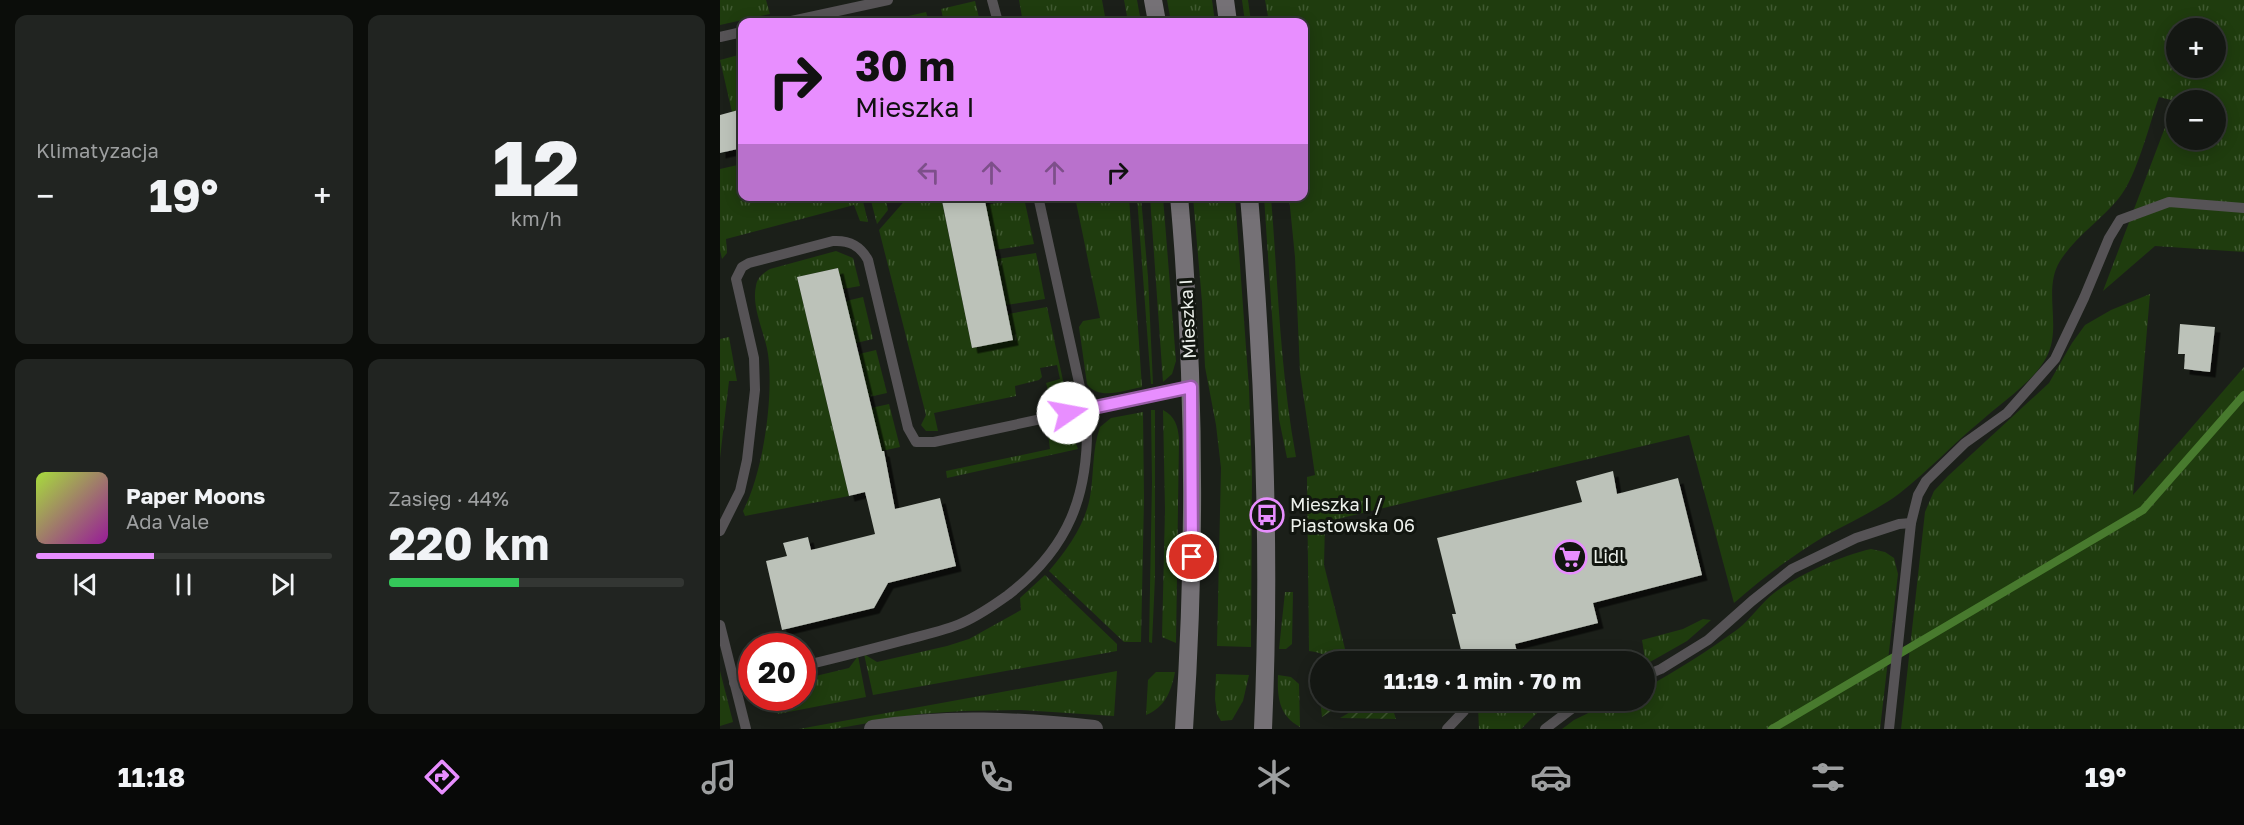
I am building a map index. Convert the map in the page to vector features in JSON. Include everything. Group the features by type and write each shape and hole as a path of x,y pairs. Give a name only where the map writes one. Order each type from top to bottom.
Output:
{"street":[{"path":"1153,0 1156,18"},
{"path":"1225,0 1227,18"},
{"name":"Mieszka I","path":"1179,201 1186,272 1194,517 1184,729"},
{"path":"1249,201 1263,376 1266,473 1266,634 1263,729"},
{"path":"873,729 926,722 962,721 1025,723 1094,729"}],"lane":[{"path":"800,18 841,5 888,0"},
{"path":"992,0 997,18"},
{"path":"720,37 738,33"},
{"path":"816,662 962,623 999,602 1041,566 1053,553 1064,534 1078,498 1086,452 1085,409 1039,201"},
{"path":"1889,729 1911,523 1918,495 1926,481 1965,443 2007,413 2055,359 2109,238 2120,220 2169,202 2244,208"},
{"path":"720,531 740,491 753,412 754,358 736,279 742,267 749,263 833,241 853,243 861,250 868,260 908,428 916,442 934,442 1191,387"},
{"path":"1655,671 1708,640 1792,569 1856,538 1899,524 1911,523"},
{"path":"720,625 746,729"},
{"path":"734,683 738,682"},
{"path":"1447,729 1464,711 1462,729"},
{"path":"1545,729 1569,711"}],"green space":[{"path":"720,0 766,0 770,14 738,18 738,21 720,25"},
{"path":"1019,0 1102,0 1105,18 1030,18 1029,16 1022,17"},
{"path":"1124,0 1137,0 1140,18 1127,18"},
{"path":"1167,0 1212,0 1214,18 1170,18"},
{"path":"1242,0 1248,0 1250,18 1244,18"},
{"path":"1265,0 2244,0 2244,252 2155,246 2103,291 2166,125 2166,150 2226,150 2226,90 2166,90 2166,99 2159,97 2137,164 2119,198 2060,261 2053,284 2051,346 2040,367 2016,392 1910,485 1872,511 1801,551 1734,603 1689,435 1325,522 1324,565 1346,651 1309,651 1307,477 1315,475 1300,372 1295,257 1289,201 1308,201 1308,18 1268,18"},
{"path":"975,1 979,18 943,18 941,9"},
{"path":"926,12 928,18 900,18"},
{"path":"738,55 738,110 732,112 720,60"},
{"path":"738,165 738,201 863,201 868,222 860,221 854,205 726,239 727,253 722,259 720,169"},
{"path":"871,201 886,201 888,210 877,224"},
{"path":"904,201 942,201 972,348 1013,340 1008,314 1047,307 1064,385 1063,391 1050,398 1046,383 1060,379 1057,365 1040,368 1042,377 1039,380 1015,386 1016,396 934,413 938,431 926,431 921,425 926,415 879,230"},
{"path":"1025,201 1034,244 995,250 986,205"},
{"path":"1076,201 1129,201 1142,387 1105,393 1092,389 1087,384 1079,327 1083,321 1100,318"},
{"path":"1137,201 1141,201 1148,277 1153,384 1151,384"},
{"path":"1150,201 1163,201 1176,361 1172,374 1163,382"},
{"path":"1193,201 1235,201 1249,388 1252,473 1251,647 1217,646 1221,468 1205,367"},
{"path":"1264,201 1271,201 1283,360 1296,457 1287,458 1279,419"},
{"path":"836,251 853,258 860,286 843,289 838,268 797,277 849,496 745,516 743,511 756,476 768,413 768,354 755,303 757,283 761,276 770,269"},
{"path":"1036,253 1045,299 1006,305 997,259"},
{"path":"2150,294 2133,495 2244,367 2244,729 1901,729 1925,512 1934,491 2049,383 2085,325 2111,310"},
{"path":"863,297 873,339 856,343 846,301"},
{"path":"729,337 737,381 729,381 720,458 720,339"},
{"path":"876,350 887,393 869,397 859,354"},
{"path":"889,404 900,447 882,451 871,408"},
{"path":"1151,410 1155,410 1155,577 1152,643 1149,642"},
{"path":"1163,410 1175,422 1179,439 1176,643 1162,637 1165,510"},
{"path":"1143,412 1141,642 1124,642 1049,571 1069,546 1088,507 1100,427 1111,418"},
{"path":"1060,432 1073,436 1078,449 947,478 946,471 1050,449 1048,434"},
{"path":"1871,549 1885,552 1894,558 1898,574 1880,729 1562,729 1592,711 1655,711 1655,682 1738,629 1769,597 1784,586 1834,561"},
{"path":"1045,575 1117,644 1117,651 873,695 864,654 877,662 969,639 1021,610 1020,598"},
{"path":"1285,592 1293,592 1292,644 1286,649 1279,649"},
{"path":"1703,619 1711,620 1687,641 1655,659 1655,651 1644,651 1642,640 1683,629"},
{"path":"858,656 866,697 816,707 816,676 849,668"},
{"path":"720,671 733,722 720,726"},
{"path":"1117,671 1114,716 1021,710 962,711 920,714 834,729 799,729"},
{"path":"1156,672 1175,672 1166,698 1158,708 1146,715 1148,680"},
{"path":"1216,674 1249,675 1243,701 1232,720 1221,721 1217,714"},
{"path":"1278,675 1291,677 1299,684 1300,727 1293,723 1281,705"},
{"path":"777,711 794,711 778,714"},
{"path":"1321,711 1331,711 1322,717"},
{"path":"1352,711 1393,711 1396,719 1340,718"},
{"path":"1478,711 1539,711 1521,729 1479,729"}],"building":[{"path":"738,110 738,149 720,153 720,115"},
{"path":"942,201 985,201 1013,340 972,348"},
{"path":"838,268 882,451 884,451 895,509 940,498 956,566 888,583 874,608 782,630 766,561 787,556 783,543 808,537 811,550 875,534 865,492 849,496 797,277"},
{"path":"2180,324 2215,327 2210,372 2184,369 2185,354 2178,354"},
{"name":"Lidl","path":"1613,471 1617,494 1678,478 1702,575 1593,603 1598,623 1515,644 1517,651 1461,651 1452,614 1456,614 1437,538 1582,502 1576,481"}],"waterway":[{"path":"1772,729 2143,510 2244,395"}],"place":[{"name":"Mieszka I / Piastowska 06","path":"1267,515"},
{"name":"Lidl","path":"1570,557"}],"route":[{"path":"1068,413 1191,387 1194,517 1192,557"}]}
